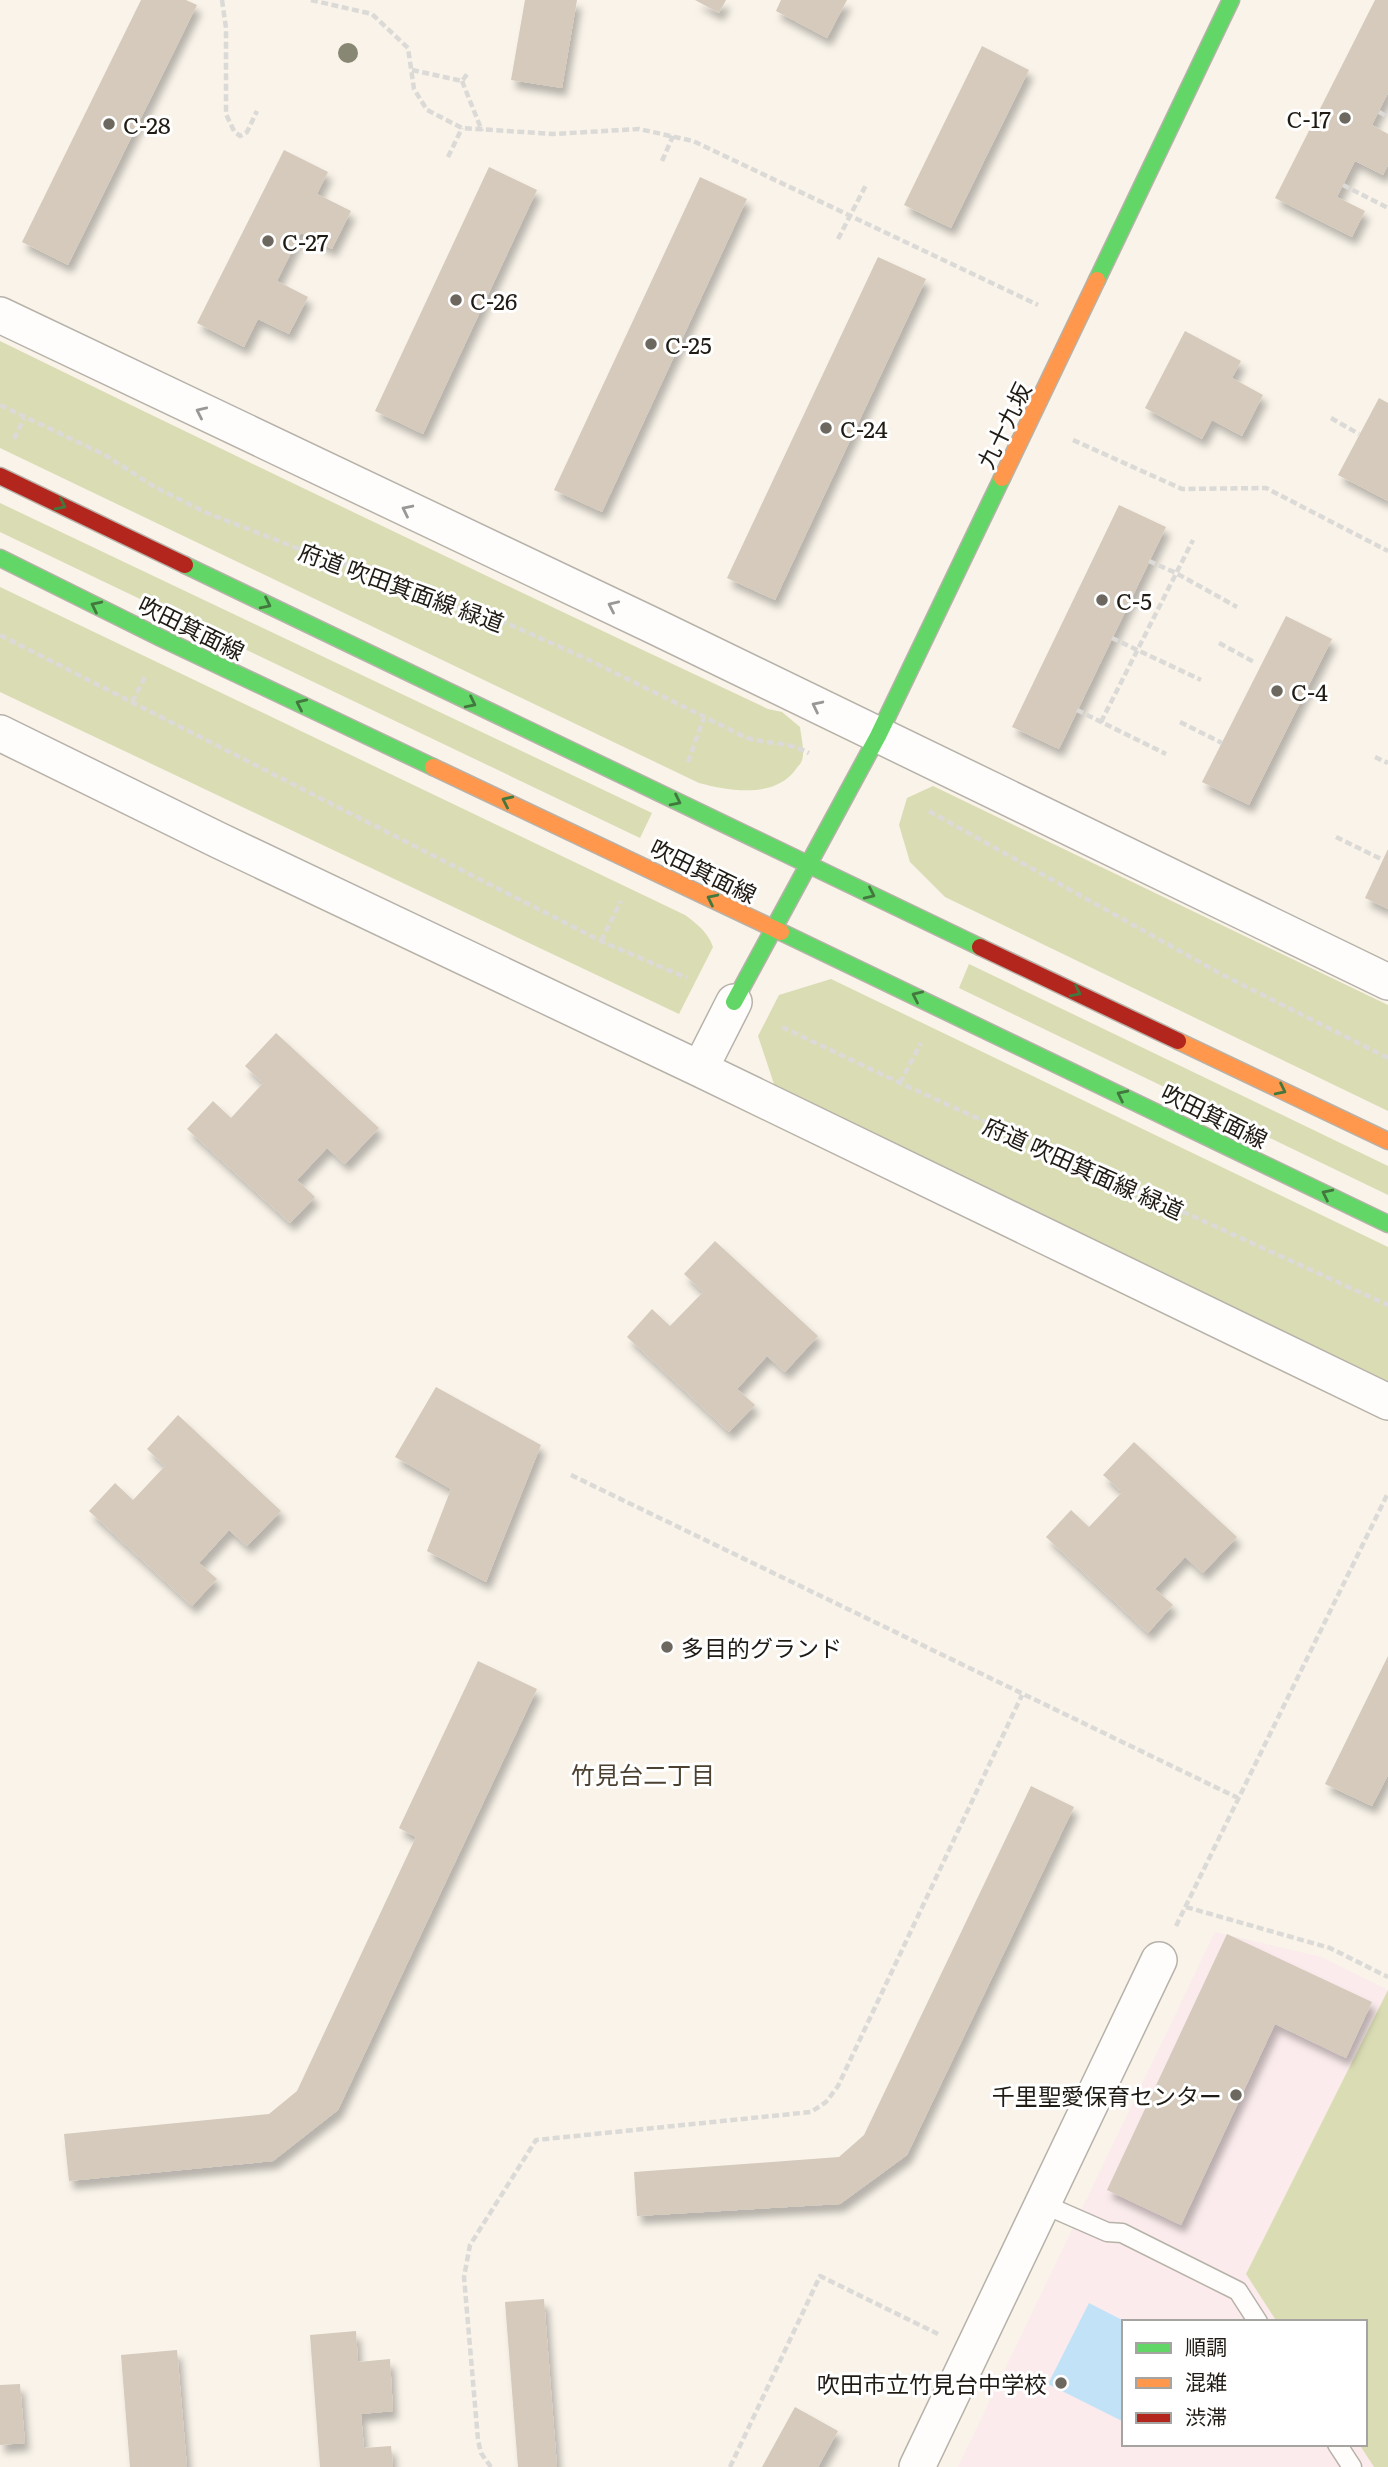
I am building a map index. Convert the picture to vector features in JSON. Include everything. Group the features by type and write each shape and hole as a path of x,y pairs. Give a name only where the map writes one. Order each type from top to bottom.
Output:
{"main road":[{"name":"九十九坂","path":"734,1003 878,736 1231,0"},
{"path":"0,475 1388,1141"},
{"name":"吹田箕面線","path":"0,558 174,644 774,928 1388,1224"}],"street":[{"path":"0,315 654,626 1388,982"},
{"path":"0,733 1388,1402"},
{"path":"700,1069 734,1003"},
{"path":"917,2467 1159,1960"}],"lane":[{"path":"1043,2204 1107,2232 1122,2234 1238,2291 1257,2320"},
{"path":"1338,2446 1352,2467"}],"path":[{"path":"222,0 226,28 226,114 234,131 240,136 247,132 257,111"},
{"path":"311,0 372,14 408,48 414,89 427,110 462,128 553,134 639,130 693,141 1038,305"},
{"path":"412,70 463,81"},
{"path":"463,81 468,73"},
{"path":"463,81 482,131"},
{"path":"1379,112 1388,117"},
{"path":"448,158 462,128"},
{"path":"662,162 673,135"},
{"path":"838,239 867,183"},
{"path":"1343,185 1388,208"},
{"name":"府道 吹田箕面線 緑道","path":"0,405 105,455 153,486 206,513 302,550 420,587 587,659 747,738 790,745 809,753"},
{"path":"12,443 24,418"},
{"path":"1331,418 1359,434"},
{"path":"1073,440 1182,489 1266,488 1388,551"},
{"path":"1101,722 1193,540"},
{"path":"1149,561 1237,607"},
{"path":"0,635 601,941 687,978"},
{"path":"1112,638 1202,680"},
{"path":"1219,643 1254,662"},
{"path":"132,702 147,673"},
{"path":"1077,710 1166,754"},
{"path":"688,762 704,717"},
{"path":"1180,722 1222,743"},
{"path":"1375,757 1388,763"},
{"path":"929,811 1221,974 1388,1058"},
{"path":"1336,838 1383,860"},
{"path":"601,941 621,901"},
{"name":"府道 吹田箕面線 緑道","path":"782,1027 1388,1305"},
{"path":"900,1083 921,1043"},
{"path":"571,1475 1238,1798"},
{"path":"1159,1960 1388,1493"},
{"path":"491,2467 481,2453 478,2440 464,2277 466,2258 470,2245 536,2140 811,2112 826,2102 838,2086 1022,1695"},
{"path":"1186,1907 1330,1948 1388,1977"},
{"path":"730,2467 820,2276 973,2351"}],"shaded area":[{"path":"1215,1932 1321,1957 1388,1990 1246,2274 1276,2320 1122,2320 1122,2446 1360,2446 1374,2467 958,2467"}],"green space":[{"path":"0,341 575,618 768,709 782,712 800,727 803,753 801,763 787,779 764,789 737,790 699,783 0,448"},
{"path":"0,503 652,813 640,838 0,532"},
{"path":"0,587 685,915 705,933 713,947 679,1014 0,692"},
{"path":"933,786 1388,1005 1388,1111 945,897 910,862 899,825 907,798"},
{"path":"969,964 1388,1166 1388,1195 959,988"},
{"path":"831,979 1388,1247 1388,1382 776,1090 758,1036 779,995"},
{"path":"1388,1990 1388,2467 1374,2467 1360,2446 1367,2446 1367,2320 1276,2320 1246,2274"}],"water":[{"path":"1089,2303 1122,2320 1122,2421 1048,2384"}],"building":[{"name":"C-28","path":"141,0 186,0 197,5 68,265 22,242"},
{"path":"525,0 577,0 562,88 511,80"},
{"path":"695,0 726,0 719,13"},
{"path":"781,0 847,0 827,38 776,11"},
{"name":"C-17","path":"1375,0 1388,0 1388,93 1372,125 1388,134 1388,165 1383,175 1355,161 1337,197 1365,211 1352,237 1275,198"},
{"path":"982,46 1029,70 951,228 904,205"},
{"name":"C-27","path":"284,150 328,172 317,194 351,211 332,249 301,233 277,281 308,297 289,334 258,319 244,347 197,323"},
{"name":"C-26","path":"489,167 537,190 423,434 375,411"},
{"name":"C-25","path":"700,177 747,199 602,512 554,490"},
{"name":"C-24","path":"878,257 926,279 775,600 727,578"},
{"path":"1185,331 1241,361 1232,378 1263,395 1242,436 1212,420 1202,439 1145,408"},
{"path":"1379,398 1388,403 1388,501 1338,475"},
{"name":"C-5","path":"1119,505 1166,527 1059,749 1012,727"},
{"name":"C-4","path":"1286,616 1332,639 1249,805 1202,782"},
{"path":"1388,849 1388,909 1365,898"},
{"path":"276,1033 379,1128 345,1164 327,1148 297,1180 315,1197 290,1223 187,1129 213,1101 231,1118 263,1083 245,1066"},
{"path":"715,1241 818,1336 785,1372 767,1356 737,1389 755,1405 729,1432 627,1337 652,1309 670,1326 703,1292 684,1274"},
{"path":"436,1387 541,1445 486,1582 427,1551 451,1489 395,1457"},
{"path":"178,1415 281,1511 247,1546 229,1530 199,1563 217,1579 192,1606 89,1511 115,1483 133,1500 165,1466 147,1449"},
{"path":"1134,1442 1237,1537 1203,1573 1185,1557 1155,1589 1173,1605 1148,1633 1046,1537 1071,1510 1089,1527 1122,1492 1103,1475"},
{"path":"1388,1656 1388,1775 1372,1806 1325,1784"},
{"path":"478,1661 537,1689 338,2110 273,2161 69,2181 64,2134 269,2114 297,2091 416,1837 399,1828"},
{"path":"1031,1786 1074,1807 907,2155 840,2204 637,2216 634,2172 839,2157 864,2135"},
{"path":"1227,1934 1372,2002 1346,2058 1275,2024 1181,2225 1107,2190"},
{"path":"544,2299 557,2467 518,2467 505,2302"},
{"path":"356,2331 358,2362 390,2359 393,2411 361,2414 364,2448 391,2446 393,2467 320,2467 310,2335"},
{"path":"177,2350 187,2467 130,2467 121,2355"},
{"path":"20,2384 25,2443 0,2445 0,2385"},
{"path":"795,2407 838,2431 818,2467 762,2467"}],"traffic: fast":[{"path":"1097,280 1231,0"},
{"path":"734,1002 878,736 1002,478"},
{"path":"0,558 433,767"},
{"path":"185,565 980,947"},
{"path":"781,932 1388,1224"}],"traffic: slow":[{"path":"1002,478 1097,280"},
{"path":"433,767 781,932"},
{"path":"1178,1041 1388,1141"}],"traffic: jam":[{"path":"0,476 185,565"},
{"path":"980,947 1178,1041"}],"place":[{"name":"C-17","path":"1345,118"},
{"name":"C-28","path":"109,124"},
{"name":"C-27","path":"268,241"},
{"name":"C-26","path":"456,300"},
{"name":"C-25","path":"651,344"},
{"name":"C-24","path":"826,428"},
{"name":"C-5","path":"1102,600"},
{"name":"C-4","path":"1277,691"},
{"name":"多目的グランド","path":"667,1647"},
{"name":"千里聖愛保育センター","path":"1236,2095"},
{"name":"吹田市立竹見台中学校","path":"1061,2383"}],"district":[{"name":"竹見台二丁目","path":"643,1773"}]}
